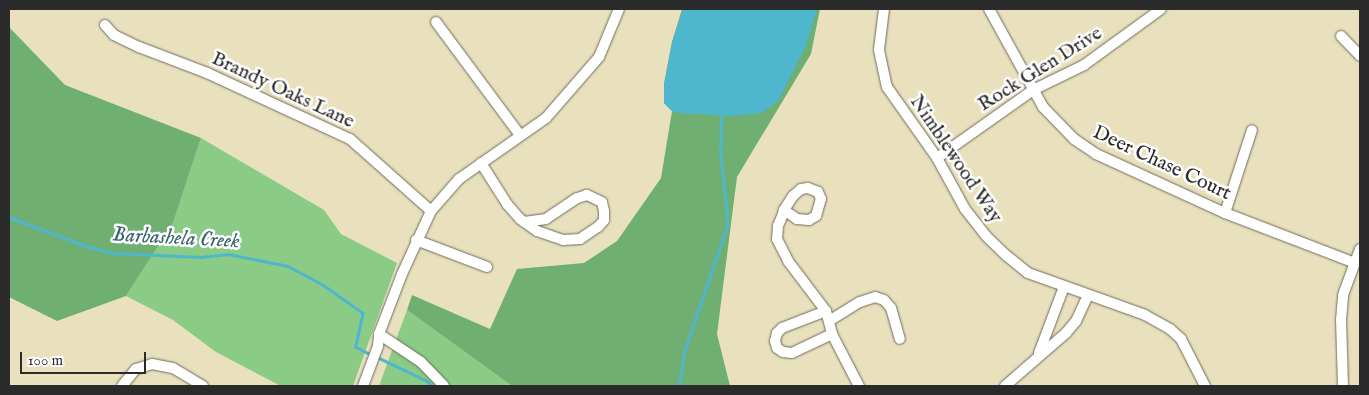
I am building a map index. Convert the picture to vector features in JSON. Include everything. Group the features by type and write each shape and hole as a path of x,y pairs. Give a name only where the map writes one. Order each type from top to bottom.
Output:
{"street":[{"path":"363,386 378,346 379,334 416,240 431,211 459,179 546,118 599,56 619,9"},
{"name":"Nimblewood Way","path":"884,9 879,50 883,75 894,100 937,158 965,209 986,236 1028,273 1145,315 1170,329 1181,339 1205,386"},
{"name":"Deer Chase Court","path":"989,9 1033,90 1058,125 1096,154 1225,213 1355,263"},
{"name":"Rock Glen Drive","path":"937,158 1033,90 1084,65 1162,9"},
{"path":"436,22 520,136"},
{"name":"Brandy Oaks Lane","path":"105,24 114,35 207,73 350,139 431,211"},
{"path":"1341,36 1360,56"},
{"path":"1225,213 1252,130"},
{"path":"481,162 507,204 524,222 536,231 563,240 580,239 598,227 604,220 604,211 602,202 587,195 577,198 546,219 524,222"},
{"path":"784,210 778,226 779,245 788,261 828,316 832,334 858,386"},
{"path":"416,240 487,267"},
{"path":"1343,386 1341,320 1343,295 1360,249"},
{"path":"1039,354 1064,287"},
{"path":"1005,386 1076,321 1088,295"},
{"path":"832,334 792,353 783,352 777,348 775,341 777,333 782,328 828,316 875,297 884,300 890,308 900,339"},
{"path":"379,334 421,362 444,386"},
{"path":"122,386 136,370 152,364 173,368 203,386"}],"green space":[{"path":"682,9 820,9 811,54 737,177 717,334 730,386 512,386 407,310 412,295 490,329 517,269 584,263 617,241 661,178 672,111 664,103 664,84 672,42"},
{"path":"9,27 65,85 201,138 173,223 126,296 57,321 9,297"},
{"path":"201,138 324,210 341,234 397,263 353,386 281,386 216,352 173,320 126,296 173,223"},
{"path":"407,310 512,386 379,386"}],"water":[{"path":"683,9 817,9 806,45 779,100 762,113 729,116 680,113 672,111 664,103 664,84 672,42"}],"waterway":[{"path":"679,386 685,349 727,226 720,152 721,115"},
{"name":"Barbashela Creek","path":"9,217 86,246 112,253 201,257 228,254 288,266 322,284 363,313 356,347 372,355"},
{"name":"Barbashela Creek","path":"377,357 427,381 432,386"}]}
